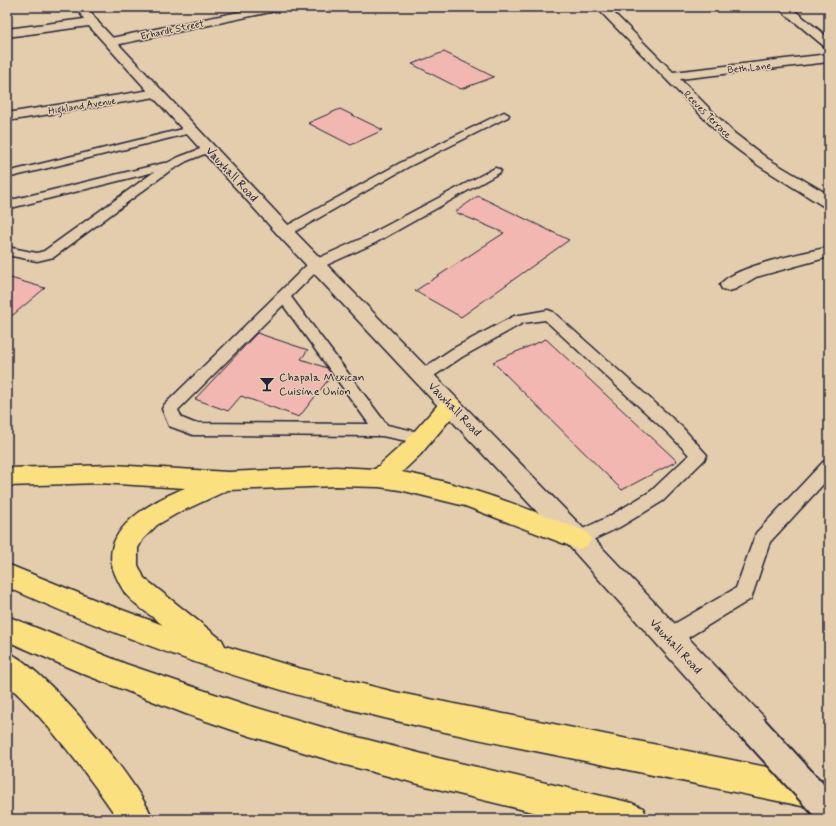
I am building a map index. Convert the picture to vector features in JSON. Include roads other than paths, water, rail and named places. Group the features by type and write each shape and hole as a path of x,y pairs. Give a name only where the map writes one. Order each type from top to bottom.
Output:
{"highway":[{"path":"380,478 402,459 450,405"},
{"path":"7,477 113,474 227,481 349,477 380,478 429,486 455,493 486,503 578,539"},
{"path":"224,659 135,586 128,576 124,565 124,553 126,543 141,524 167,507 227,481"},
{"path":"7,575 113,619 224,659 321,687 410,710 829,795"},
{"path":"7,628 113,672 260,724 466,781 632,819"},
{"path":"7,665 73,732 137,819"}],"street":[{"name":"Vauxhall Road","path":"82,7 92,22 285,232 578,539 829,811"},
{"name":"Erhardt Street","path":"111,42 280,7"},
{"name":"Reeves Terrace","path":"602,7 729,136 763,162 829,202"},
{"path":"783,7 829,44"},
{"path":"7,33 92,22"},
{"name":"Beth Lane","path":"670,76 829,58"},
{"name":"Highland Avenue","path":"7,117 157,93"},
{"path":"729,285 750,273 829,252"}],"lane":[{"path":"285,232 404,166 504,115"},
{"path":"7,175 191,130"},
{"path":"7,205 174,163 208,149"},
{"path":"7,251 37,257 49,254 174,163"},
{"path":"422,438 382,430 193,428 175,422 170,409 315,264 370,240 495,171"},
{"path":"283,296 382,430"},
{"path":"423,376 457,353 519,319 548,315 676,431 699,455 657,496 614,522 578,539"},
{"path":"669,638 744,593 762,538 829,467"}],"place":[{"name":"Chapala Mexican Cuisine Union","path":"267,384"}]}
